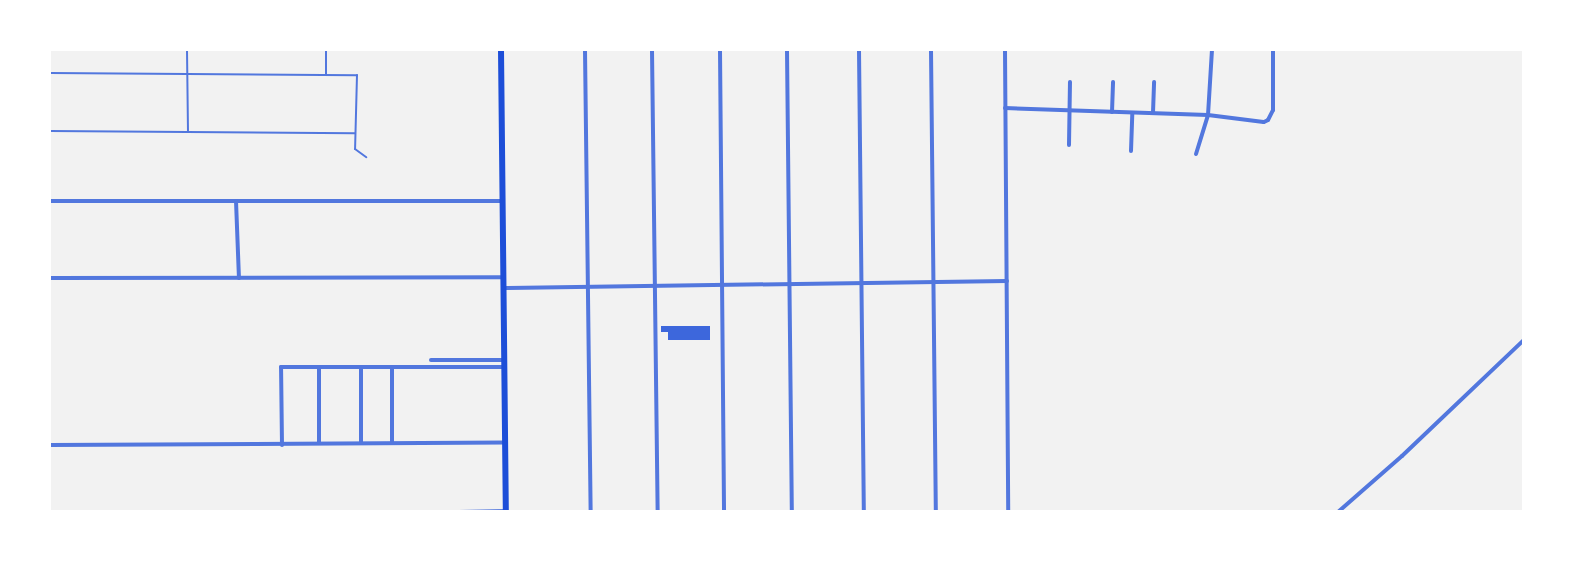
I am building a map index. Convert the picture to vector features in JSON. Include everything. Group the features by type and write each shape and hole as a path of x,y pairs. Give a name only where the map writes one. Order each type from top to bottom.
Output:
{"main road":[{"path":"501,50 506,511"}],"street":[{"path":"585,50 591,512"},
{"path":"652,50 658,512"},
{"path":"720,50 724,512"},
{"path":"787,50 792,512"},
{"path":"859,50 864,512"},
{"path":"931,50 936,512"},
{"path":"1005,50 1008,512"},
{"path":"1196,154 1208,115 1212,50"},
{"path":"1005,108 1208,115 1258,122 1268,120 1273,110 1273,50"},
{"path":"1069,145 1070,82"},
{"path":"1112,112 1113,82"},
{"path":"1153,113 1154,82"},
{"path":"1131,151 1132,113"},
{"path":"50,201 502,201"},
{"path":"236,201 239,278"},
{"path":"50,278 503,278"},
{"path":"503,288 1006,281"},
{"path":"1338,512 1402,456 1524,340"},
{"path":"430,360 504,363"},
{"path":"282,445 281,367 392,367 504,363"},
{"path":"319,367 319,443"},
{"path":"361,367 361,443"},
{"path":"392,367 392,443"},
{"path":"50,445 505,443"},
{"path":"459,512 506,511"}],"lane":[{"path":"187,50 188,131"},
{"path":"326,50 326,75"},
{"path":"50,73 357,75 355,149 366,157"},
{"path":"50,131 355,133"}],"building":[{"path":"661,326 710,326 710,340 668,340 668,332 661,332"}]}
